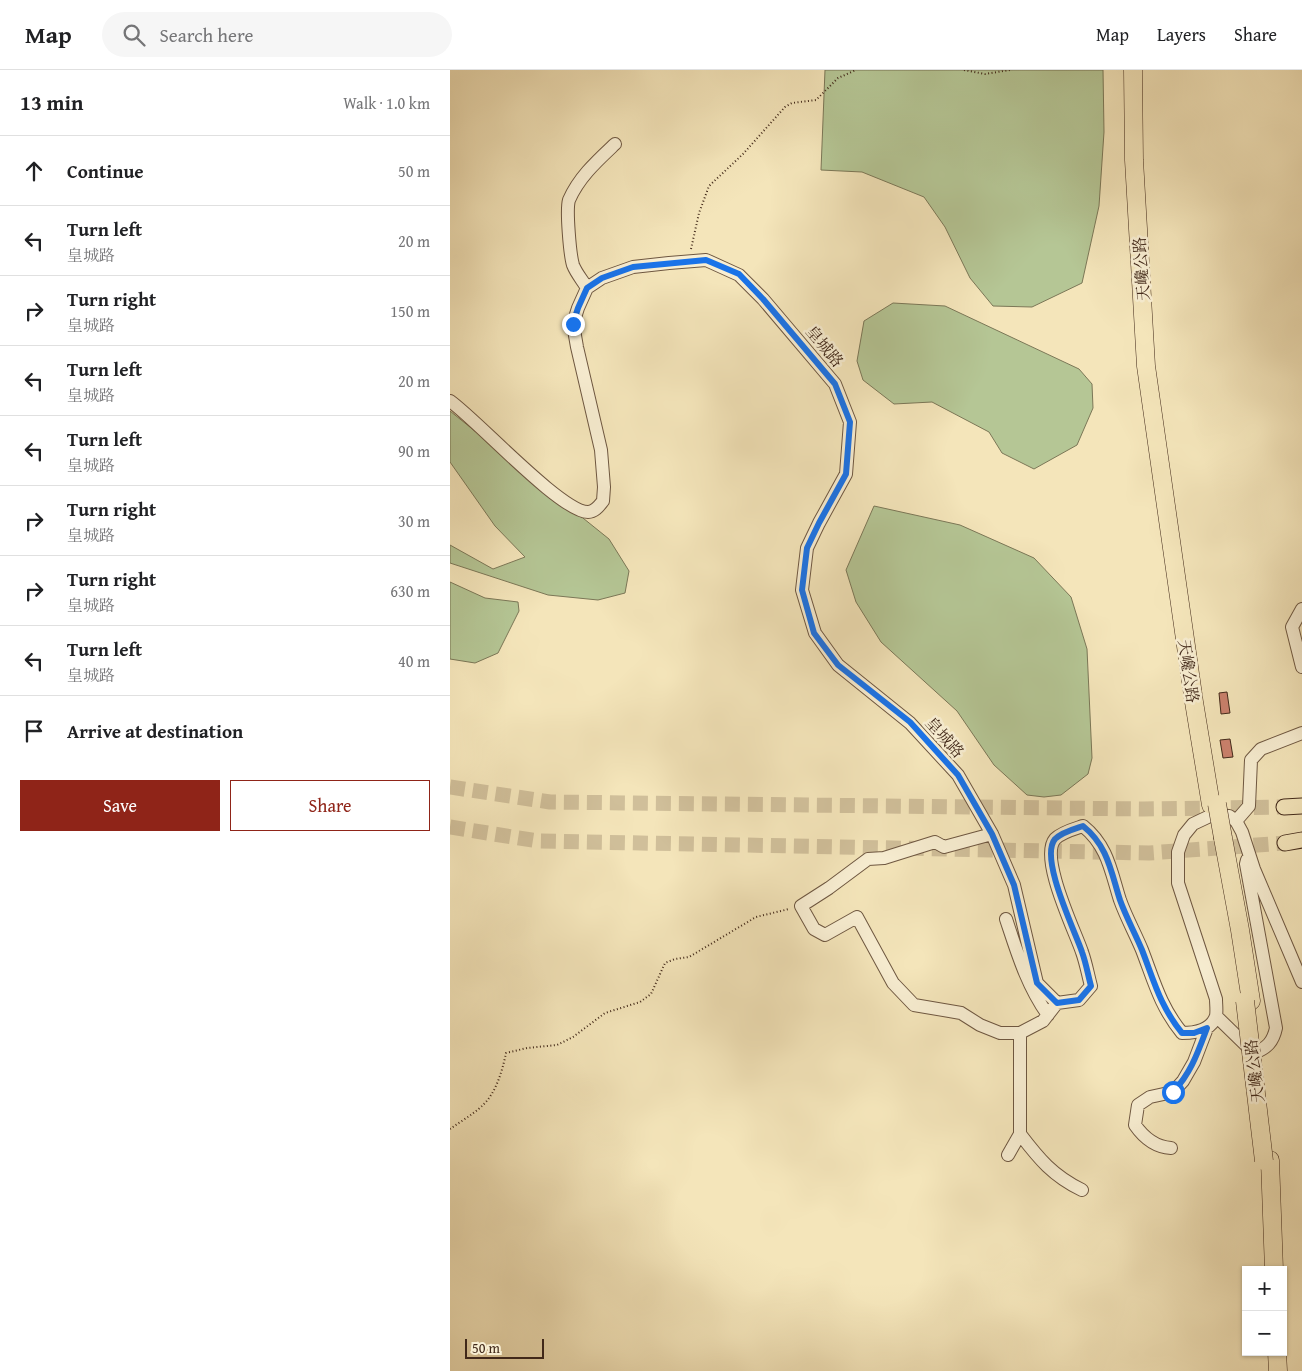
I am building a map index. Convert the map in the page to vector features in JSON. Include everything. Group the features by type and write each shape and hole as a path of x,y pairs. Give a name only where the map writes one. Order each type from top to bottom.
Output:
{"highway":[{"name":"天巉公路","path":"1133,70 1134,160 1146,366 1194,702 1214,804 1234,932 1262,1080 1274,1266"},
{"name":"天巉公路","path":"1141,70 1142,160 1152,365 1214,804"},
{"name":"天巉公路","path":"1267,1161 1267,1266"},
{"path":"1269,1356 1270,1371"},
{"path":"1277,1356 1278,1371"}],"main road":[{"path":"1284,807 1302,806"},
{"path":"1285,843 1302,840"}],"street":[{"path":"450,401 480,426 537,481 575,508 587,512 594,510 603,501 604,487 601,450 573,324 587,288 573,265 568,231 568,202 590,168 615,144"},
{"name":"皇城路","path":"587,288 602,278 633,267 706,260 739,274 763,299 835,384 850,422 846,474 807,548 802,590 814,633 838,665 910,722 958,775 992,834 1014,885 1037,983 1057,1003"},
{"path":"1302,609 1292,627 1302,667"},
{"path":"1236,821 1249,806 1251,760 1260,749 1302,733"},
{"path":"1171,1148 1163,1148 1144,1138 1135,1125 1138,1105 1150,1097 1173,1092 1183,1081 1194,1062 1207,1028 1216,1016 1216,999 1178,883 1178,852 1184,835 1193,824 1212,815 1229,816 1236,821 1302,982"},
{"path":"992,834 944,847 935,842 884,858 868,859 801,906 814,929 825,935 857,917 893,983 914,1004 961,1013 980,1025 1000,1033 1020,1032 1043,1022 1057,1003 1079,1000 1091,986 1083,953 1056,882 1052,865 1052,846 1056,839 1069,830 1083,826 1094,835 1105,852 1121,903 1142,950 1160,1001 1170,1018 1182,1033 1194,1033 1207,1028"},
{"path":"1216,1016 1254,1053 1270,1044 1274,1036 1276,1028 1246,864 1249,853"},
{"path":"1006,919 1036,998 1048,1015"},
{"path":"1008,1155 1020,1134 1020,1032"},
{"path":"1020,1134 1044,1164 1068,1183 1082,1190"}],"path":[{"path":"688,262 699,213 709,186 743,154 785,107 792,103 816,100 838,78 856,70"},
{"path":"964,70 985,74 1010,70"},
{"path":"450,1130 483,1106 502,1073 506,1053 557,1044 573,1037 605,1013 640,1002 651,994 665,963 676,958 689,957 756,917 801,906"}],"green space":[{"path":"825,70 1103,70 1104,132 1099,206 1082,283 1032,307 993,306 970,278 945,227 924,197 862,172 821,170"},
{"path":"893,303 945,306 1079,369 1092,384 1093,408 1077,445 1034,469 1002,453 989,432 932,402 894,404 863,380 857,361 864,321"},
{"path":"450,411 609,539 629,571 625,593 598,600 548,595 450,563 450,545 493,569 525,557 495,526 450,462"},
{"path":"874,506 960,525 1034,558 1071,597 1087,649 1092,758 1088,774 1061,795 1044,797 1027,795 994,765 957,711 881,642 856,602 846,570"},
{"path":"450,582 485,598 518,602 519,611 498,653 475,663 450,659"}],"building":[{"path":"1227,692 1230,713 1221,714 1219,693"},
{"path":"1230,739 1233,757 1223,758 1220,740"}],"tunnel":[{"path":"450,787 550,802 1144,809 1284,807"},
{"path":"450,827 538,841 1149,853 1285,843"}],"route":[{"path":"573,324 587,288 602,278 633,267 706,260 739,274 786,325 835,384 850,422 846,474 807,548 802,590 814,633 838,665 910,722 958,775 992,834 1014,885 1037,983 1057,1003 1079,1000 1091,986 1083,953 1056,882 1052,865 1052,846 1056,839 1069,830 1083,826 1094,835 1105,852 1121,903 1142,950 1160,1001 1182,1033 1194,1033 1207,1028 1194,1062 1183,1081 1173,1092"}]}
